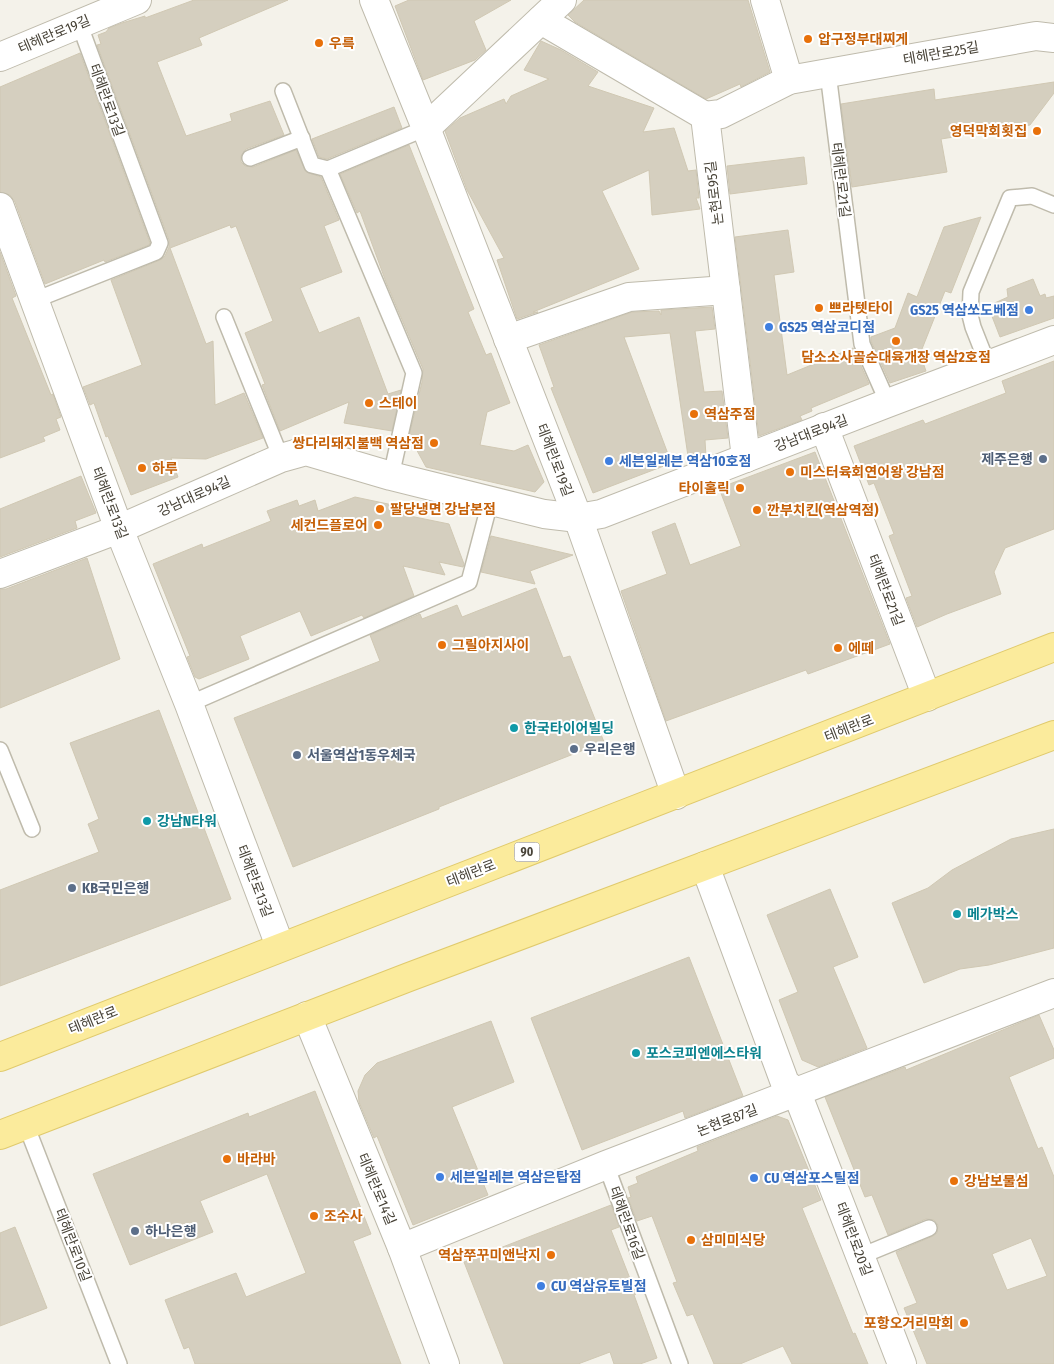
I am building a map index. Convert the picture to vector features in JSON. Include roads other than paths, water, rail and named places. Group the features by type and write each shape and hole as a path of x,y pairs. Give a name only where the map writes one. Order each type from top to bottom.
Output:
{"main road":[{"name":"테헤란로","path":"0,1057 280,946 676,795 1054,647"},
{"path":"0,1135 307,1016 1054,735"}],"street":[{"name":"테헤란로19길","path":"0,57 137,0"},
{"name":"테헤란로19길","path":"374,0 578,518 676,795"},
{"path":"426,128 562,0"},
{"path":"765,0 789,80"},
{"path":"541,20 705,116 721,114 789,80 828,73"},
{"name":"테헤란로25길","path":"828,73 1036,36 1054,38"},
{"name":"논현로95길","path":"705,116 746,458"},
{"name":"테헤란로13길","path":"0,207 119,528 189,704 280,946"},
{"path":"508,338 629,297 726,290"},
{"name":"강남대로94길","path":"0,574 119,528 281,458 306,451 391,476 544,514 578,518 601,514 888,402 1054,340"},
{"name":"테헤란로21길","path":"824,427 927,697"},
{"name":"테헤란로20길","path":"705,866 785,1083 797,1093 902,1364"},
{"name":"논현로87길","path":"402,1248 606,1166 1053,997"},
{"name":"테헤란로14길","path":"307,1016 402,1248 445,1364"}],"lane":[{"name":"테헤란로13길","path":"35,300 156,252 160,243 79,24"},
{"name":"테헤란로21길","path":"828,73 862,344 888,402"},
{"path":"283,91 312,165 328,169 426,128"},
{"path":"250,158 302,138"},
{"path":"328,169 414,373 391,476"},
{"path":"988,365 970,315 971,292 978,275 1010,198 1032,196 1054,205"},
{"path":"224,317 281,458"},
{"path":"189,704 469,582 490,502"},
{"path":"0,750 32,830"},
{"name":"테헤란로10길","path":"26,1125 119,1364"},
{"name":"테헤란로16길","path":"606,1166 680,1364"},
{"path":"860,1256 929,1228"}],"place":[{"name":"압구정부대찌게","path":"808,39"},
{"name":"우륵","path":"319,43"},
{"name":"영덕막회횟집","path":"1037,131"},
{"name":"쁘라텟타이","path":"819,308"},
{"name":"GS25 역삼쏘도베점","path":"1029,310"},
{"name":"GS25 역삼코디점","path":"769,327"},
{"name":"담소소사골순대육개장 역삼2호점","path":"896,341"},
{"name":"스테이","path":"369,403"},
{"name":"역삼주점","path":"694,414"},
{"name":"쌍다리돼지불백 역삼점","path":"434,443"},
{"name":"제주은행","path":"1043,459"},
{"name":"세븐일레븐 역삼10호점","path":"609,461"},
{"name":"하루","path":"142,468"},
{"name":"미스터육회연어왕 강남점","path":"790,472"},
{"name":"타이홀릭","path":"740,488"},
{"name":"팔당냉면 강남본점","path":"380,509"},
{"name":"깐부치킨(역삼역점)","path":"757,510"},
{"name":"세컨드플로어","path":"378,525"},
{"name":"그릴아지사이","path":"442,645"},
{"name":"에떼","path":"838,648"},
{"name":"한국타이어빌딩","path":"514,728"},
{"name":"우리은행","path":"574,749"},
{"name":"서울역삼1동우체국","path":"297,755"},
{"name":"강남N타워","path":"147,821"},
{"name":"KB국민은행","path":"72,888"},
{"name":"메가박스","path":"957,914"},
{"name":"포스코피엔에스타워","path":"636,1053"},
{"name":"바라바","path":"227,1159"},
{"name":"세븐일레븐 역삼은탑점","path":"440,1177"},
{"name":"CU 역삼포스틸점","path":"754,1178"},
{"name":"강남보물섬","path":"954,1181"},
{"name":"조수사","path":"314,1216"},
{"name":"하나은행","path":"135,1231"},
{"name":"삼미미식당","path":"691,1240"},
{"name":"역삼쭈꾸미앤낙지","path":"551,1255"},
{"name":"CU 역삼유토빌점","path":"541,1286"},
{"name":"포항오거리막회","path":"964,1323"}]}
